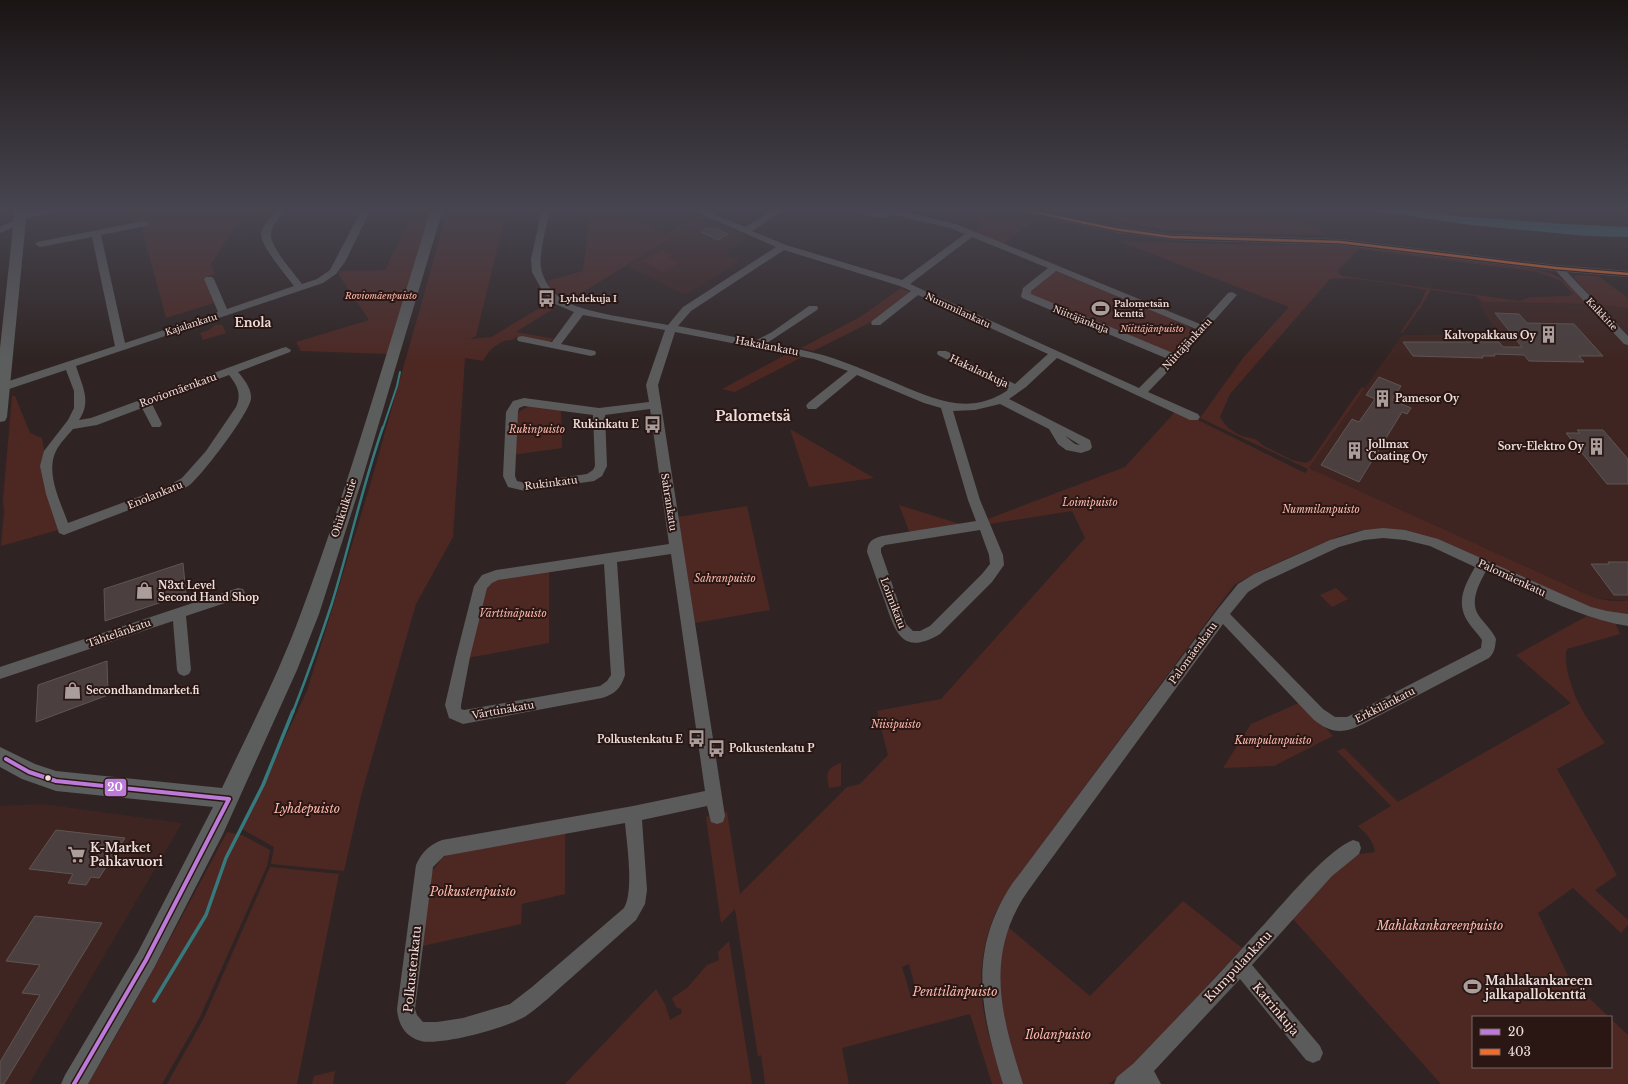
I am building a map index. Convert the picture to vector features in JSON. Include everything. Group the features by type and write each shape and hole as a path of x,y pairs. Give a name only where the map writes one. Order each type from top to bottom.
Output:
{"main road":[{"path":"0,417 16,260"},
{"name":"Ohikulkutie","path":"74,1084 146,960 229,799 273,705 310,614 421,260"},
{"path":"2,760 29,772 56,781 229,799"}],"street":[{"path":"102,260 121,348"},
{"path":"279,260 300,288"},
{"name":"Kajalankatu","path":"3,387 320,281 332,272 341,260"},
{"name":"Hakalankatu","path":"536,260 536,272 546,290 559,302 580,311 816,356 856,370 930,401 946,406 973,406 1000,399 1016,389 1055,354"},
{"name":"Sahrankatu","path":"717,816 654,404 652,379 671,328 691,306 763,260"},
{"name":"Nummilankatu","path":"824,260 903,284 1194,417"},
{"path":"903,284 936,260"},
{"path":"1033,260 1202,328"},
{"path":"1479,260 1560,270 1628,274"},
{"name":"Niittäjänkuja","path":"1054,268 1026,290 1026,296 1175,358"},
{"name":"Kalkkitie","path":"1560,270 1628,342"},
{"path":"209,279 224,313"},
{"path":"876,323 917,291"},
{"name":"Niittäjänkatu","path":"1141,392 1175,358 1232,295"},
{"path":"758,344 776,334 813,308"},
{"path":"554,346 580,311"},
{"path":"522,340 591,353"},
{"name":"Roviomäenkatu","path":"68,426 93,422 286,350"},
{"name":"Hakalankuja","path":"942,353 1016,389"},
{"path":"68,426 76,418 81,407 81,398 70,365"},
{"name":"Enolankatu","path":"68,426 51,448 46,460 48,480 64,530 172,489 188,481 200,468 239,412 245,399 244,388 231,370"},
{"path":"812,406 856,370"},
{"path":"1000,399 1054,427"},
{"path":"145,402 156,424"},
{"name":"Rukinkatu","path":"599,412 601,466 598,473 590,478 525,487 512,484 509,476 512,412 517,403 527,402 599,412 654,404"},
{"name":"Loimikatu","path":"946,406 974,500 984,525 998,560 995,569 935,630 918,638 912,638 907,635 900,626 874,552 874,545 882,541 984,525"},
{"name":"Palomäenkatu","path":"1012,1084 997,1037 991,1007 990,985 993,958 999,930 1005,914 1012,899 1036,865 1242,588 1335,543 1364,535 1396,533 1418,537 1432,542 1587,611 1607,618 1628,620"},
{"name":"Värttinäkatu","path":"610,558 618,675 616,684 610,689 602,692 463,717 454,713 453,705 463,657 481,586 487,579 496,575 677,548"},
{"name":"Erkkilänkatu","path":"1222,614 1318,714 1337,726 1343,726 1484,654 1488,650 1489,639 1470,615 1467,601 1468,594 1483,564"},
{"name":"Tähtelänkatu","path":"0,674 238,593"},
{"path":"179,613 184,670"},
{"name":"Polkustenkatu","path":"633,814 638,890 636,904 630,914 524,1006 508,1014 474,1024 431,1033 421,1032 413,1027 407,1019 406,1009 425,865 431,856 442,848 633,814 714,797"},
{"name":"Kumpulankatu","path":"1124,1084 1146,1077 1240,965 1326,870 1354,848"},
{"name":"Katrinkuja","path":"1240,965 1313,1053"}],"shaded area":[{"path":"637,260 737,260 740,261 685,295 627,266"},
{"path":"1479,303 1599,305 1628,308 1628,601 1595,598 1309,468 1402,335 1500,334 1486,316"},
{"path":"42,804 182,823 29,1084 0,1084 0,806"}],"green space":[{"path":"150,260 214,260 211,264 215,274 204,278 214,303 166,318"},
{"name":"Roviomäenpuisto","path":"390,260 418,260 388,354 301,351 296,342 369,320 339,275 340,271 385,270"},
{"name":"Lyhdepuisto","path":"434,260 495,260 476,336 470,339 491,337 548,303 556,307 516,332 555,339 545,343 516,337 512,340 503,341 495,346 483,361 465,358 453,537 416,604 361,796 344,871 271,864 274,847 242,829 307,691 369,489"},
{"path":"584,260 636,260 568,301 551,289 547,281 583,271"},
{"path":"645,260 673,260 679,263 663,272 643,261"},
{"path":"1167,260 1348,260 1338,271 1339,274 1343,276 1520,301 1529,297 1569,296 1573,294 1561,281 1537,272 1440,260 1459,260 1533,269 1552,274 1564,280 1587,304 1482,302 1475,296 1431,290 1403,332 1400,333 1421,302 1426,290 1365,280 1341,278 1330,279 1230,394 1220,417 1232,431 1256,440 1262,445 1292,460 1306,463 1311,460 1362,387 1365,388 1309,468 1595,598 1611,601 1628,601 1628,616 1597,611 1461,550 1374,529 1348,533 1261,570 1234,585 1019,875 995,914 987,936 981,972 981,984 989,1037 1004,1084 992,1084 970,1014 842,1048 849,1084 765,1084 761,1055 758,1056 735,909 721,923 706,817 727,812 740,894 847,787 860,784 888,755 877,711 941,699 1085,538 1072,511 989,524 988,519 1125,467 1175,412 1194,418 1305,473 1308,469 1200,418 1243,358 1289,307","holes":["909,964 917,994 912,1000 902,967"]},
{"name":"Niittäjänpuisto","path":"1055,271 1184,324 1193,330 1175,352 1172,353 1033,297 1028,292"},
{"path":"1576,275 1598,276 1628,298 1628,308 1599,305 1575,279 1574,277"},
{"path":"901,288 910,292 871,322 813,351 801,348 860,317"},
{"path":"215,325 222,325 226,333 203,340 200,333 209,330"},
{"path":"787,354 802,357 735,392 722,389"},
{"path":"12,396 15,396 30,433 42,438 58,530 1,546 4,512 3,500"},
{"name":"Rukinpuisto","path":"532,406 561,410 562,448 512,455 512,432 515,418 518,413"},
{"path":"790,429 874,478 809,487"},
{"path":"899,505 963,525 910,533"},
{"name":"Sahranpuisto","path":"747,506 770,610 695,623 678,517"},
{"name":"Värttinäpuisto","path":"549,570 549,643 467,658 485,588 498,579"},
{"path":"1336,588 1348,599 1332,607 1320,595"},
{"name":"Mahlakankareenpuisto","path":"1587,616 1615,623 1620,634 1567,649 1567,669 1581,709 1605,743 1557,769 1617,875 1595,890 1628,920 1628,925 1621,933 1573,888 1538,913 1570,980 1608,1016 1472,1016 1472,1068 1612,1068 1612,1020 1628,1035 1628,1084 1441,1084 1293,919 1340,865 1360,854 1375,852 1373,844 1358,826 1391,806 1337,751 1344,748 1398,802 1571,703 1516,655"},
{"name":"Kumpulanpuisto","path":"1301,702 1333,736 1274,766 1223,768 1251,724"},
{"path":"841,763 841,786 829,788 828,772 832,767"},
{"path":"227,832 242,835 270,850 267,866 200,1017 162,1084 88,1084 142,991"},
{"name":"Polkustenpuisto","path":"565,832 565,894 522,904 521,924 418,947 431,873 442,858 451,853"},
{"path":"270,867 339,874 297,1084 167,1084 204,1018"},
{"name":"Ilolanpuisto","path":"1183,901 1242,948 1139,1060 1112,1082 1108,1084 1021,1084 999,1002 1000,958 1008,927 1090,996"},
{"path":"729,941 752,1084 565,1084 656,989 665,1004 670,1020 682,1013 681,1009 676,1007 672,998 687,988 707,965 719,960 718,952"},
{"path":"335,1071 333,1084 312,1084 314,1076"}],"building":[{"name":"Kalvopakkaus Oy","path":"1495,313 1519,314 1527,323 1574,324 1603,356 1579,356 1584,362 1529,361 1524,355 1494,354 1495,356 1482,356 1483,358 1413,356 1403,342 1499,342 1503,347 1522,347"},
{"path":"1379,377 1401,386 1392,400 1411,408 1407,414 1402,412 1359,482 1321,465 1352,419 1359,422 1375,399 1366,395"},
{"name":"Sorv-Elektro Oy","path":"1577,430 1603,430 1628,459 1628,484 1607,484 1566,433 1580,433"},
{"path":"1608,562 1628,562 1628,595 1614,595 1591,564 1609,564"},
{"name":"N3xt Level Second Hand Shop","path":"183,563 186,594 105,621 104,589"},
{"name":"Secondhandmarket.fi","path":"107,661 108,695 36,722 38,685"},
{"name":"K-Market Pahkavuori","path":"56,830 125,838 99,878 91,877 86,885 68,883 73,874 29,869"},
{"path":"35,916 102,923 4,1084 0,1084 0,1062 40,995 22,993 40,965 6,961"}],"waterway":[{"path":"383,428 400,372"},
{"path":"293,712 339,581 369,470 383,427"},
{"path":"154,1001 206,915 226,858 263,785 293,711"}],"transit line":[{"name":"403","path":"1486,260 1556,268 1628,274"},
{"name":"20","path":"6,759 29,772 56,781 229,799"},
{"name":"20","path":"74,1084 146,960 229,799"}],"place":[{"name":"Lyhdekuja I","path":"547,298"},
{"name":"Palometsän kenttä","path":"1101,308"},
{"name":"Kalvopakkaus Oy","path":"1549,335"},
{"name":"Pamesor Oy","path":"1382,398"},
{"name":"Rukinkatu E","path":"652,424"},
{"name":"Sorv-Elektro Oy","path":"1597,446"},
{"name":"Jollmax Coating Oy","path":"1355,450"},
{"name":"N3xt Level Second Hand Shop","path":"145,591"},
{"name":"Secondhandmarket.fi","path":"73,690"},
{"name":"Polkustenkatu E","path":"696,739"},
{"name":"Polkustenkatu P","path":"716,748"},
{"name":"K-Market Pahkavuori","path":"77,854"},
{"name":"Mahlakankareen jalkapallokenttä","path":"1472,987"}],"district":[{"name":"Enola","path":"253,322"},
{"name":"Palometsä","path":"753,416"}],"park label":[{"name":"Loimipuisto","path":"1090,502"},
{"name":"Nummilanpuisto","path":"1321,509"},
{"name":"Niisipuisto","path":"896,724"},
{"name":"Penttilänpuisto","path":"955,991"}]}
